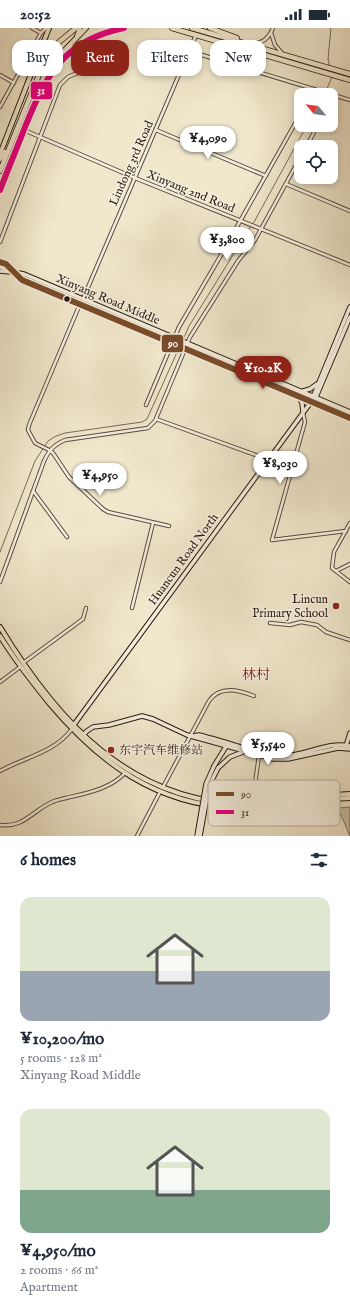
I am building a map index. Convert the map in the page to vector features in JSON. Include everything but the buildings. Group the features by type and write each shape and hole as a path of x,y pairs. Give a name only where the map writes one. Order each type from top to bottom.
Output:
{"highway":[{"path":"0,171 43,65 59,42 76,28"},
{"path":"63,59 78,47 100,35 124,28"},
{"path":"172,28 197,34 350,80"},
{"path":"192,28 350,74"},
{"path":"210,28 244,40"},
{"path":"266,48 270,50"},
{"path":"0,190 41,89 48,76"},
{"path":"0,159 10,146"}],"main road":[{"path":"0,154 48,28"},
{"path":"76,38 80,28"},
{"path":"63,52 86,28"},
{"path":"0,262 6,264 13,272"},
{"name":"Xinyang Road Middle","path":"0,267 24,274 350,412"},
{"path":"0,271 13,272"},
{"name":"Xinyang Road Middle","path":"13,272 22,280 350,418"},
{"path":"315,397 320,380 350,307"},
{"path":"315,397 350,317"},
{"path":"302,391 312,388 320,380"},
{"path":"321,385 320,393 326,402"},
{"path":"296,395 302,403 303,413"},
{"name":"Huancun Road North","path":"73,727 315,397"},
{"path":"0,627 21,665"},
{"path":"0,636 21,665 73,727 103,758 125,773 161,790 198,803 208,804"},
{"path":"83,735 92,727 109,725 142,716 153,719 191,736 199,735 228,747 273,759 288,759 332,749 349,747"},
{"path":"73,727 116,763 161,790 208,801"},
{"path":"349,747 350,733"},
{"path":"228,747 281,756 296,755 332,746 349,747"},
{"path":"228,747 230,756"},
{"path":"208,780 228,747"},
{"path":"211,780 216,767 230,756 245,751"},
{"path":"197,836 206,784 208,781"},
{"path":"200,836 208,792"},
{"path":"340,795 350,794"},
{"path":"340,799 350,798"}],"street":[{"path":"32,28 42,34"},
{"path":"0,107 42,34 48,28"},
{"path":"265,40 273,28"},
{"path":"271,33 274,45 283,54"},
{"name":"Lindong 3rd Road","path":"195,40 197,34"},
{"path":"202,55 311,88"},
{"path":"0,75 14,83"},
{"path":"0,242 60,85 71,76"},
{"name":"Lindong 3rd Road","path":"83,299 179,76"},
{"path":"338,97 350,100"},
{"path":"146,405 176,338 179,327 294,126"},
{"name":"Xinyang 2nd Road","path":"24,130 135,178 261,228 350,266"},
{"path":"156,130 266,176"},
{"path":"0,582 49,450 65,440 148,428 152,425 156,419 186,342 238,261 251,245 294,169"},
{"path":"286,184 350,210"},
{"path":"80,304 29,425 29,434 34,443 49,450 69,477 99,506 108,512 169,526"},
{"path":"303,413 305,422 272,540 346,531"},
{"path":"156,419 268,461 291,472"},
{"path":"33,491 67,537"},
{"path":"132,608 153,523"},
{"path":"350,524 334,552 332,568 350,582"},
{"path":"336,571 350,564"},
{"path":"0,682 83,619 86,608"},
{"path":"270,623 290,625 301,622 317,625 326,632 350,640"},
{"path":"138,836 209,701 218,692 240,690 254,696"},
{"path":"0,771 58,744 73,727"},
{"path":"256,780 259,756"},
{"path":"0,825 14,826 52,802 109,785 116,782 125,773"}],"shaded area":[{"path":"350,807 350,836 340,813 340,808"}],"waterway":[{"path":"330,67 328,59 331,28"},
{"path":"327,88 332,77"},
{"path":"253,224 303,132"},
{"path":"183,340 189,326 251,226"},
{"path":"0,552 35,461 48,441 65,433 142,422 147,419 179,348"}],"transit line":[{"name":"31","path":"0,190 33,108 41,91 60,62 86,41 124,28"},
{"name":"90","path":"0,262 6,264 22,280 350,418"}],"place":[{"name":"Lincun Primary School","path":"336,606"},
{"name":"东宇汽车维修站","path":"111,750"}],"district":[{"name":"林村","path":"256,674"}]}
